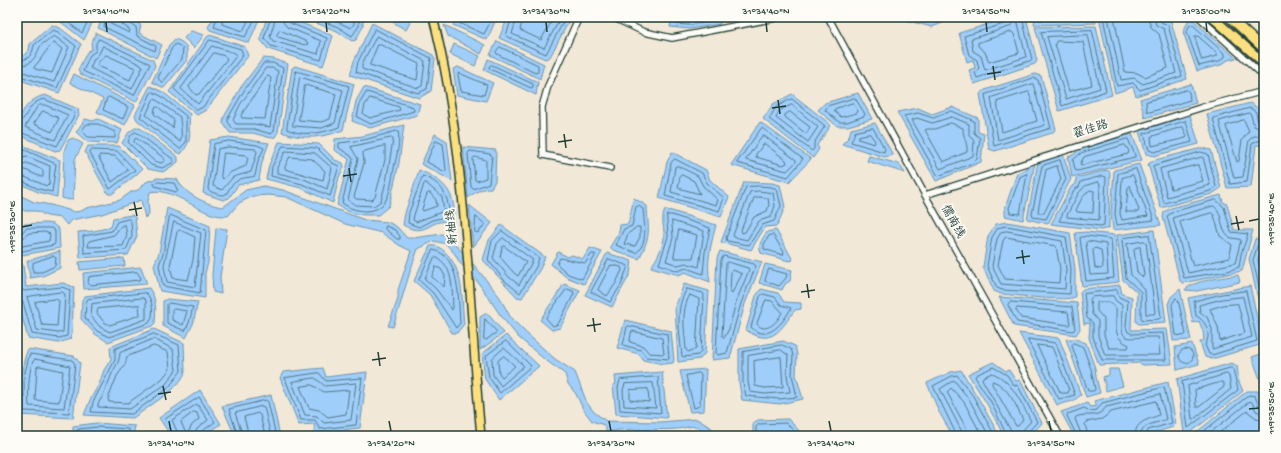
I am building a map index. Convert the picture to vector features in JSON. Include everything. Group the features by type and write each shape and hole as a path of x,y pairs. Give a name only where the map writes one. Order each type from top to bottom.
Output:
{"highway":[{"path":"1212,17 1264,63"},
{"path":"1229,17 1264,49"}],"main road":[{"name":"新柚线","path":"433,17 442,54 456,142 481,436"}],"street":[{"path":"579,17 548,86 542,107 543,154 610,168"},
{"path":"612,17 644,32 672,38 781,17"},
{"name":"儒南线","path":"828,17 925,195 1060,436"},
{"path":"1199,17 1264,76"},
{"name":"翟佳路","path":"925,195 1202,107 1264,90"}],"water":[{"path":"57,17 95,17 84,40 57,19"},
{"path":"103,17 125,17 141,25 139,33 162,45 156,58 98,28"},
{"path":"214,17 260,17 249,43 210,30 208,27"},
{"path":"267,17 287,17 333,36 323,66 268,49 260,39"},
{"path":"300,17 363,17 363,26 356,40 352,41 337,31"},
{"path":"384,17 413,17 406,30"},
{"path":"455,17 497,17 487,40 453,25"},
{"path":"508,17 571,17 550,57 545,59 499,38"},
{"path":"672,17 724,17 719,18 720,24 689,29 670,27"},
{"path":"893,17 947,17 948,21 932,27"},
{"path":"1012,17 1026,17 1037,61 1035,64 974,84 969,70 975,68 973,60 967,62 959,33"},
{"path":"1035,17 1096,17 1096,23 1034,25"},
{"path":"1099,17 1159,17 1171,21 1187,79 1136,96 1133,87 1115,93"},
{"path":"1190,17 1236,58 1228,60 1221,65 1197,71 1183,32"},
{"path":"372,23 433,55 435,59 431,91 419,98 350,75 354,61"},
{"path":"52,25 60,28 81,44 59,93 17,79 17,52 23,56 29,50 30,44"},
{"path":"444,25 485,45 481,54 448,36"},
{"path":"1096,26 1112,95 1059,111 1035,27"},
{"path":"191,31 204,35 194,48 184,38"},
{"path":"96,33 153,60 155,66 136,102 80,74 78,70 87,52 92,49 91,43"},
{"path":"210,35 245,47 248,56 206,110 197,115 169,92 207,37"},
{"path":"175,39 182,42 187,47 187,60 164,88 152,82 169,45"},
{"path":"497,41 544,64 540,79 490,55"},
{"path":"454,44 480,56 475,66 450,54"},
{"path":"263,58 274,59 288,64 278,132 275,137 271,138 253,133 230,133 223,123 224,117 241,87"},
{"path":"488,59 538,82 536,95 484,70"},
{"path":"295,66 354,84 343,130 328,135 312,137 290,135 282,132 292,68"},
{"path":"458,67 493,83 486,101 457,95 453,69"},
{"path":"74,74 135,105 125,125 97,112 103,99 70,83"},
{"path":"1035,74 1041,76 1056,129 1052,133 995,151 989,149 980,94 985,90"},
{"path":"1191,84 1196,103 1145,118 1140,99"},
{"path":"150,86 163,92 190,114 190,135 188,143 181,154 176,152 137,120 135,115"},
{"path":"364,87 420,104 417,115 370,128 352,121 356,101"},
{"path":"858,93 872,119 848,126 837,126 818,110 825,103"},
{"path":"792,94 830,124 828,130 817,145 819,149 813,158 763,119 773,104"},
{"path":"45,95 78,109 79,115 60,150 55,151 17,134 17,127 24,109 33,100"},
{"path":"1251,103 1260,110 1261,120 1264,122 1264,145 1256,145 1251,187 1227,188 1207,114"},
{"path":"952,107 978,118 978,132 984,134 981,162 936,181 897,112 918,108 932,114"},
{"path":"1190,115 1199,144 1154,156 1146,154 1139,131"},
{"path":"85,119 93,121 98,119 122,130 117,143 87,142 76,132"},
{"path":"760,122 811,159 789,182 731,165"},
{"path":"875,123 893,155 884,157 842,144 849,137 851,129"},
{"path":"404,125 399,163 389,206 378,215 365,215 352,213 337,205 349,159 334,150 335,139 363,136"},
{"path":"135,128 140,128 178,157 178,162 163,172 148,169 122,143 129,132"},
{"path":"435,134 447,141 452,181 421,164"},
{"path":"1132,134 1142,160 1072,177 1068,157 1075,154 1077,150"},
{"path":"229,137 269,143 262,162 259,180 238,185 229,198 223,200 203,193 210,140"},
{"path":"73,138 83,144 75,159 73,199 69,200 62,198 64,151 68,140"},
{"path":"279,142 319,144 335,160 343,163 344,167 339,177 333,203 301,188 266,179 269,165"},
{"path":"22,145 60,160 57,197 38,192 17,182 17,155"},
{"path":"88,146 119,146 142,169 112,194 108,194 85,152"},
{"path":"463,147 496,150 495,181 491,188 479,191 468,198"},
{"path":"1202,148 1211,150 1221,188 1212,194 1161,208 1148,164 1155,160"},
{"path":"672,152 706,170 710,180 729,197 721,217 659,198 667,162"},
{"path":"1063,154 1071,179 1048,224 1027,219 1038,162"},
{"path":"869,156 899,164 905,173 867,161"},
{"path":"1035,163 1023,220 1005,216 1005,208 1017,173"},
{"path":"1139,164 1161,225 1113,230 1111,214 1114,170"},
{"path":"419,170 436,179 448,190 453,204 453,224 439,222 419,230 403,225 405,213"},
{"path":"1107,170 1110,172 1109,228 1101,230 1051,224 1071,187 1076,184 1076,178"},
{"path":"157,178 177,179 190,194 217,206 223,207 246,190 264,186 283,190 365,220 388,222 397,227 407,238 442,234 453,242 474,265 499,296 511,318 555,359 575,372 587,403 594,412 606,421 660,422 697,419 713,429 714,436 706,436 698,427 607,432 604,425 592,421 583,409 576,394 568,384 565,374 544,359 518,337 501,316 477,281 460,263 455,254 446,244 434,241 418,249 393,327 388,326 398,299 398,290 411,251 399,245 382,233 345,224 286,197 269,195 253,196 239,203 228,216 223,216 207,212 166,193 158,191 150,192 148,201 149,214 145,218 141,200 102,214 71,220 67,225 61,218 47,216 37,211 25,211 17,206 17,194 34,202 75,212 81,211 87,208 120,200 131,192 138,190 146,182"},
{"path":"744,182 772,183 780,185 785,207 777,226 765,227 751,250 721,242"},
{"path":"1221,195 1223,202 1227,204 1234,230 1253,230 1242,271 1183,283 1180,281 1163,217 1164,212 1171,208"},
{"path":"634,198 647,206 648,238 639,259 613,250 610,247 619,232 620,225 628,224"},
{"path":"469,205 492,223 473,247"},
{"path":"167,208 210,226 208,263 205,273 205,298 160,291 154,265 159,253"},
{"path":"665,210 716,225 709,260 710,282 685,272 679,275 651,267 659,253 664,238 663,217"},
{"path":"132,215 135,217 137,236 128,255 80,258 78,232 94,231 111,227 113,218"},
{"path":"1007,222 1070,233 1075,269 1075,297 1061,299 1040,298 1001,294 994,291 983,267 988,236 996,224"},
{"path":"23,224 53,224 59,229 60,248 17,256 17,236"},
{"path":"501,225 545,257 540,269 522,298 517,297 483,260 489,240"},
{"path":"216,228 227,229 220,277 221,294 213,292 212,275"},
{"path":"776,230 793,260 789,261 761,253 760,244 767,232"},
{"path":"1154,230 1166,322 1139,324 1136,322 1137,292 1123,280 1117,235"},
{"path":"1086,232 1115,235 1119,282 1082,286 1075,233"},
{"path":"1255,239 1264,240 1264,326 1249,259"},
{"path":"430,246 437,247 444,251 456,267 459,276 464,324 457,333 452,333 430,295 414,281"},
{"path":"590,248 602,252 584,284 566,277 551,264 558,252 568,257 572,255 583,259"},
{"path":"60,251 60,268 43,276 30,278 27,261"},
{"path":"720,251 762,262 745,304 730,358 712,360 717,258"},
{"path":"607,253 632,261 630,274 612,307 585,295"},
{"path":"124,258 125,266 80,270 79,262"},
{"path":"17,262 20,262 23,265 26,287 63,283 74,287 72,333 70,339 59,343 28,338 17,299"},
{"path":"765,264 792,270 790,281 785,284 782,290 759,283"},
{"path":"141,267 147,284 84,289 83,273"},
{"path":"1238,275 1240,282 1197,291 1185,290 1194,284 1201,282"},
{"path":"564,284 580,290 560,328 552,330 540,320"},
{"path":"684,284 709,291 705,353 700,359 678,362 675,307"},
{"path":"1120,285 1122,294 1132,297 1131,330 1167,329 1172,364 1143,365 1139,363 1099,365 1089,338 1090,323 1084,324 1080,292 1083,289"},
{"path":"1250,286 1263,344 1212,359 1205,357 1200,342 1204,340 1203,331 1199,321 1193,323 1188,298"},
{"path":"149,288 152,292 156,313 155,323 152,326 108,342 95,334 81,319 82,300 85,296"},
{"path":"761,289 778,293 784,302 801,303 801,309 795,310 785,324 775,334 769,337 755,335 746,330 756,296"},
{"path":"1180,289 1191,340 1173,341 1168,304 1171,297"},
{"path":"999,297 1077,303 1080,329 1076,335 1014,326"},
{"path":"167,299 198,302 193,324 186,338 163,326 163,301"},
{"path":"487,313 504,333 480,350 480,317"},
{"path":"625,320 671,331 673,363 663,364 643,360 639,354 617,348"},
{"path":"154,329 184,343 185,373 181,380 172,390 133,418 84,415 104,370 111,359 110,347"},
{"path":"1019,333 1059,338 1081,395 1073,401 1057,405"},
{"path":"506,335 539,366 499,400 485,379 482,354"},
{"path":"1066,339 1076,339 1086,343 1095,368 1100,393 1086,397"},
{"path":"783,341 795,346 797,354 796,375 803,399 780,404 742,400 739,383 739,349"},
{"path":"1192,344 1199,364 1177,370 1175,347"},
{"path":"28,349 74,356 80,363 73,418 20,415 22,373"},
{"path":"1264,353 1264,390 1252,357"},
{"path":"993,362 1006,371 1009,370 1016,381 1020,380 1042,423 1033,432 1025,436 1004,436 987,404 968,374"},
{"path":"1232,363 1237,366 1239,382 1243,391 1189,434 1184,433 1177,379"},
{"path":"323,368 326,377 367,372 360,428 315,433 314,424 299,425 280,378 283,372"},
{"path":"706,369 704,411 690,412 680,371"},
{"path":"1109,369 1118,369 1123,386 1106,391 1103,377 1109,375"},
{"path":"961,370 999,435 953,436 939,412 927,383 951,372"},
{"path":"662,372 667,418 616,414 613,385 616,384 615,376"},
{"path":"1168,382 1176,424 1173,427 1144,436 1074,436 1061,412 1087,403 1090,407 1097,406 1094,401"},
{"path":"200,390 221,424 201,436 171,436 159,418"},
{"path":"1247,391 1258,391 1264,411 1264,436 1192,436"},
{"path":"271,395 280,436 235,436 222,406"},
{"path":"788,419 804,436 753,436 753,423 758,420"},
{"path":"97,423 135,426 133,436 73,436 73,426"}]}
